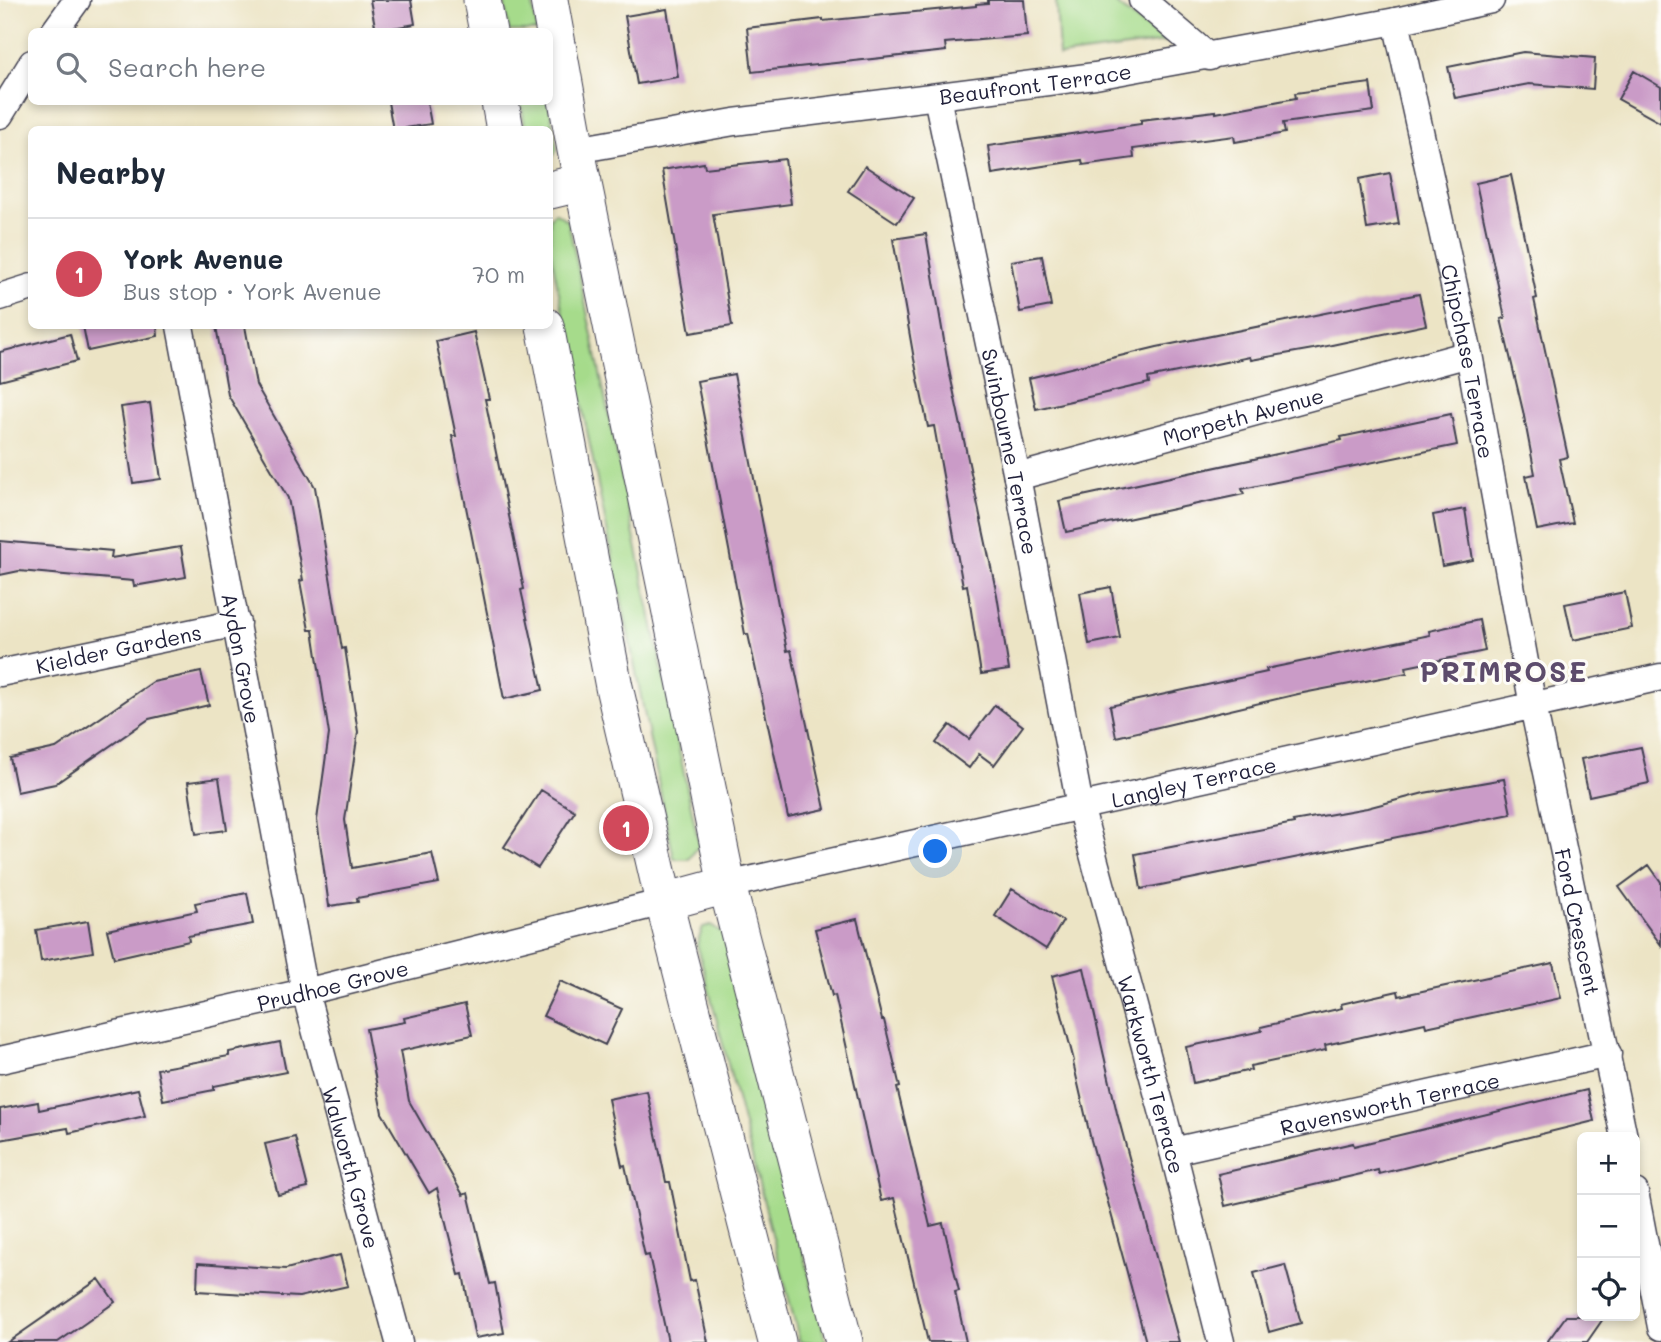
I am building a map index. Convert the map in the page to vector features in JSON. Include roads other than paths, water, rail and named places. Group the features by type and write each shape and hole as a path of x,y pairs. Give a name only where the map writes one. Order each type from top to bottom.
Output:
{"main road":[{"path":"482,0 487,28"},
{"path":"549,0 552,28"},
{"path":"553,33 570,174 727,885 844,1342"},
{"path":"501,105 504,126"},
{"path":"546,329 614,687 664,902 777,1342"},
{"path":"664,902 727,885"}],"street":[{"path":"57,28 77,0"},
{"path":"1142,0 1209,57"},
{"name":"Beaufront Terrace","path":"570,174 734,122 1095,76 1209,57 1491,0"},
{"name":"Chipchase Terrace","path":"1396,21 1469,354 1533,706"},
{"path":"0,115 28,70"},
{"name":"Swinbourne Terrace","path":"937,97 1017,477 1080,806"},
{"path":"0,297 28,288"},
{"name":"Aydon Grove","path":"181,329 305,992"},
{"name":"Morpeth Avenue","path":"1017,477 1469,354"},
{"name":"Kielder Gardens","path":"0,673 237,623"},
{"name":"Langley Terrace","path":"727,885 1661,677"},
{"name":"Ford Crescent","path":"1533,706 1623,1132"},
{"name":"Warkworth Terrace","path":"1080,806 1173,1151 1221,1342"},
{"name":"Prudhoe Grove","path":"0,1060 305,992 664,902"},
{"name":"Walworth Grove","path":"305,992 393,1341"},
{"name":"Ravensworth Terrace","path":"1173,1151 1608,1054"},
{"path":"1636,1195 1661,1328"}],"place":[{"name":"York Avenue","path":"626,828"}],"district":[{"name":"PRIMROSE","path":"1504,671"}]}
